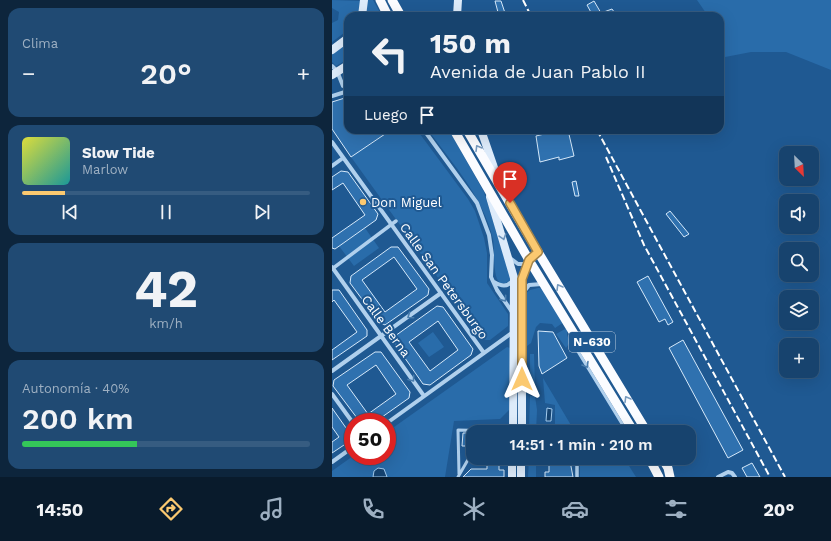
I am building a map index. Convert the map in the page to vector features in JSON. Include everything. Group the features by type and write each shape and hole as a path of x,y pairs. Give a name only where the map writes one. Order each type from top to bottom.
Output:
{"highway":[{"path":"380,0 386,12"},
{"path":"392,0 399,12"},
{"name":"N-630","path":"456,134 528,262 545,284 630,425"},
{"name":"N-630","path":"469,134 538,252 643,425"},
{"path":"528,262 538,252"},
{"path":"653,465 659,477"},
{"path":"666,465 670,477"}],"main road":[{"path":"362,12 364,0"},
{"path":"457,12 458,0"},
{"path":"332,50 344,41"},
{"path":"334,71 344,66"},
{"path":"483,134 503,191"},
{"path":"486,186 514,278 513,425"},
{"path":"522,422 522,279 528,262"},
{"path":"512,465 512,477"},
{"path":"521,465 521,477"}],"street":[{"path":"334,71 344,87"},
{"path":"332,96 344,92"},
{"path":"427,134 471,194 481,212 490,244 491,277 497,290 514,316"},
{"name":"Calle San Petersburgo","path":"332,142 484,353"},
{"path":"332,166 343,158"},
{"path":"332,268 396,221"},
{"path":"509,258 518,264 528,262"},
{"name":"Calle Berna","path":"332,268 424,396"},
{"path":"494,282 505,286 510,284 514,278"},
{"path":"522,293 529,285 539,283 545,284"},
{"path":"332,371 441,293"},
{"path":"396,416 514,332 522,321"},
{"path":"514,332 523,342"},
{"path":"332,394 346,413"},
{"path":"518,425 522,422"},
{"path":"332,462 344,453"},
{"path":"577,465 577,477"},
{"path":"718,477 728,472 732,473 735,477"}],"lane":[{"path":"573,331 571,337 574,345 623,425"},
{"path":"459,476 458,430 466,430"},
{"path":"459,476 466,464"}],"shaded area":[{"path":"332,0 361,1 359,12 344,12 344,33 332,42 332,23 338,20 339,12 332,8"},
{"path":"367,0 373,0 380,12 366,12"},
{"path":"697,0 831,0 831,70 786,52 751,52 724,57 724,12 705,12"},
{"path":"344,45 344,61 336,66 332,62 332,54"},
{"path":"385,134 420,134 468,199 475,211 484,238 487,253 487,283 508,314 508,326 490,340 483,340 351,157"},
{"path":"431,134 451,134 484,192 511,279 506,283 500,283 497,280 494,262 494,244 488,224 475,195"},
{"path":"365,228 379,248 354,266 339,246"},
{"path":"542,288 564,322 555,328 552,324 540,323 536,327 531,343 527,346 526,293 530,290"},
{"path":"567,328 567,335 570,342 566,348 556,334"},
{"path":"433,332 444,347 429,357 418,343"},
{"path":"507,347 510,348 509,410 500,419 454,421 445,477 332,477 332,471 344,462 344,465 396,465 396,426"},
{"path":"530,354 534,354 535,389 530,389"},
{"path":"543,378 571,425 555,425 555,405 545,403"},
{"path":"530,396 535,396 537,410 536,425 529,425"},
{"path":"547,408 552,409 551,421 546,421"},
{"path":"529,465 536,465 536,477 528,477"},
{"path":"628,465 636,477 580,477 580,466"},
{"path":"378,468 384,469 387,477 373,477 374,471"}],"building":[{"path":"495,1 501,1 505,12 498,12"},
{"path":"594,1 600,12 591,12 587,5"},
{"path":"612,9 614,12 604,12"},
{"path":"344,98 344,134 385,134 351,157 332,129 332,102"},
{"path":"544,134 569,134 574,156 559,160 559,157 540,162 536,136"},
{"name":"Don Miguel","path":"341,171 348,172 378,214 376,220 335,249 332,248 332,238 365,215 343,183 332,190 332,177"},
{"path":"576,181 579,196 575,196 572,182"},
{"path":"670,211 689,234 684,237 666,214"},
{"path":"391,247 398,247 429,289 428,295 385,325 379,322 350,283 351,276","holes":["394,257 417,289 385,312 362,280"]},
{"path":"648,276 673,322 668,325 665,319 659,322 637,282"},
{"path":"332,290 339,290 367,330 367,336 332,360 332,350 357,332 334,300 332,302"},
{"path":"437,306 443,307 473,349 471,355 430,385 423,384 393,341 395,336","holes":["438,321 458,350 430,371 409,342"]},
{"path":"538,331 553,332 567,358 542,374 539,366"},
{"path":"683,340 743,450 728,458 669,348"},
{"path":"375,352 381,352 410,392 409,398 388,413 369,413 396,394 376,365 347,385 367,413 353,413 333,386 334,380"},
{"path":"332,408 344,425 344,445 332,453 332,442 339,437 332,427"},
{"path":"463,433 466,433 466,446 462,446"},
{"path":"752,463 760,477 747,477 742,468"},
{"path":"487,465 499,465 499,470 504,470 504,477 463,477 471,469 487,469"},
{"path":"549,465 571,465 573,477 545,477 545,472 549,472"}],"railway":[{"path":"523,0 529,12"},
{"path":"599,134 785,477"},
{"path":"606,157 644,245 770,477"}],"place":[{"name":"Don Miguel","path":"363,202"}],"route":[{"path":"510,203 538,252 529,260 522,279 522,379"}]}
